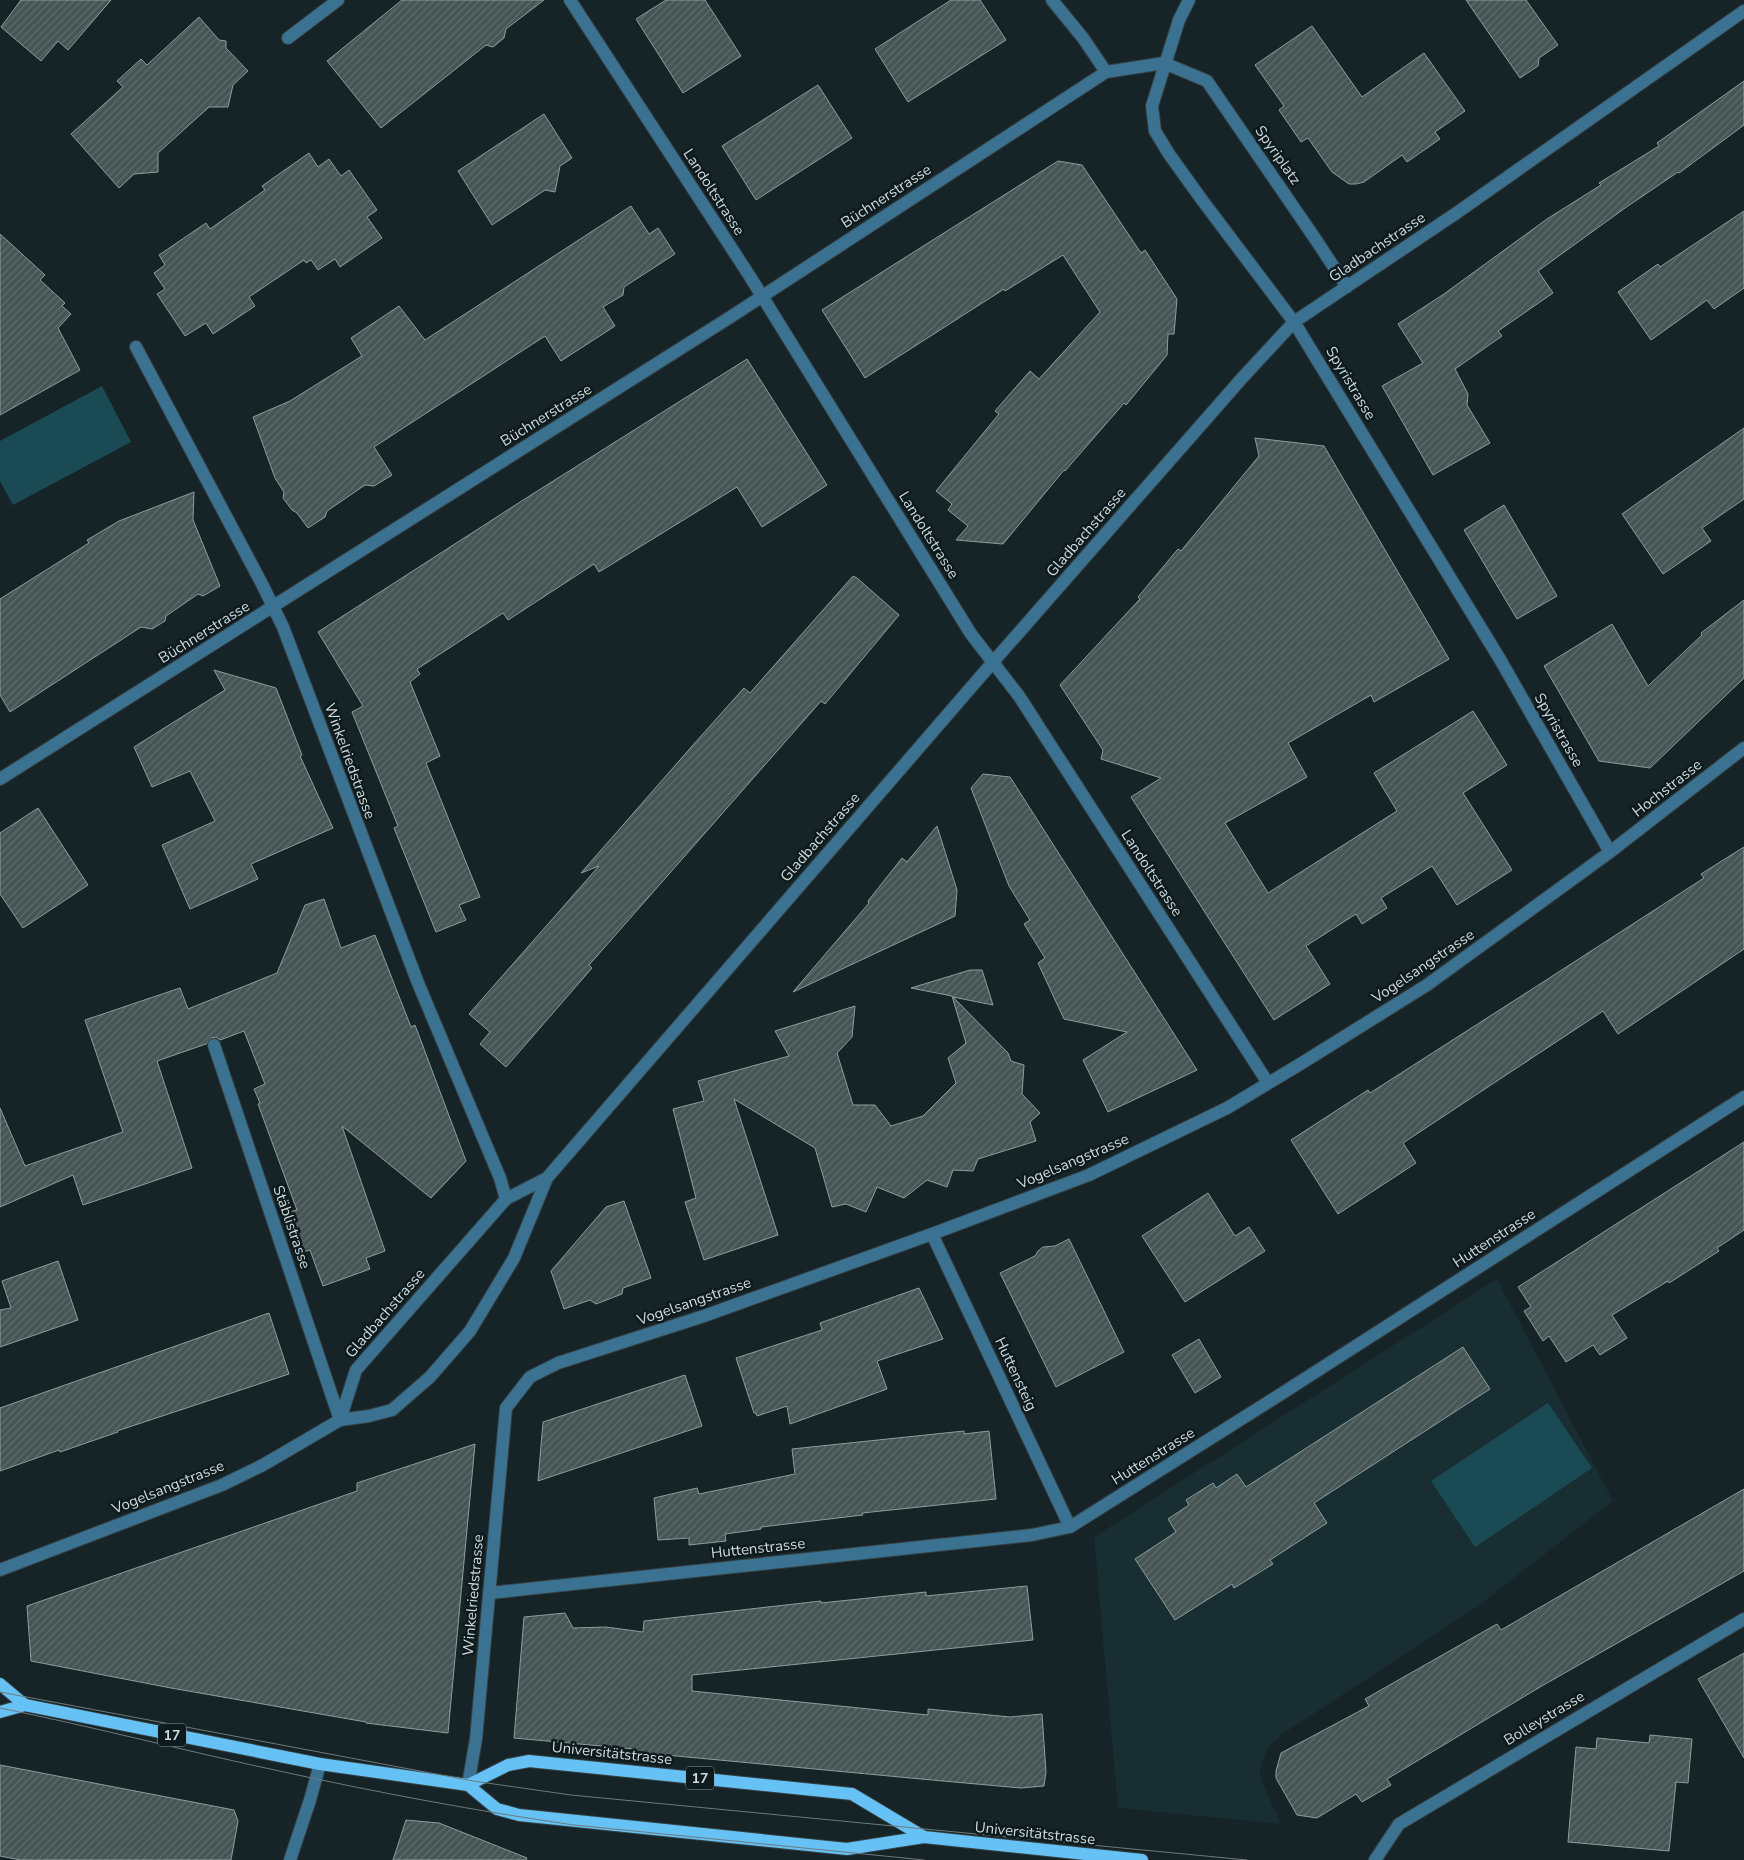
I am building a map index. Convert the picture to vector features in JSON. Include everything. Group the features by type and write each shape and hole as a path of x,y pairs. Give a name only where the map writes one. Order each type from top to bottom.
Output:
{"main road":[{"name":"17","path":"0,1684 25,1704 320,1764 468,1785"},
{"name":"17","path":"0,1712 25,1704"},
{"name":"Universitätstrasse","path":"924,1837 852,1794 529,1761 508,1764 468,1785 497,1808 519,1815 847,1850 924,1837 1142,1860"}],"street":[{"path":"288,38 338,0"},
{"name":"Landoltstrasse","path":"570,0 762,296 971,634 1019,696 1268,1083"},
{"path":"1052,0 1083,38 1106,72 1164,63"},
{"name":"Spyristrasse","path":"1189,0 1178,20 1152,106 1155,131 1202,200 1294,322 1500,661 1610,852"},
{"name":"Gladbachstrasse","path":"547,1178 506,1199 356,1370 340,1420 369,1416 392,1410 430,1377 470,1332 514,1258 547,1178 993,662 1243,377 1294,322 1455,214 1744,11"},
{"name":"Spyriplatz","path":"1164,63 1207,81 1347,287"},
{"name":"Büchnerstrasse","path":"0,779 762,296 1106,72"},
{"name":"Winkelriedstrasse","path":"136,347 274,607 418,983 500,1178 506,1199"},
{"name":"Hochstrasse","path":"1610,852 1744,748"},
{"name":"Vogelsangstrasse","path":"506,1408 530,1377 558,1362 704,1316 1089,1175 1227,1108 1427,985 1610,852"},
{"name":"Stäblistrasse","path":"214,1045 340,1420"},
{"name":"Huttenstrasse","path":"490,1593 1022,1536 1070,1527 1744,1097"},
{"name":"Huttensteig","path":"932,1234 1070,1527"},
{"name":"Winkelriedstrasse","path":"468,1785 476,1739 506,1408"},
{"name":"Vogelsangstrasse","path":"0,1570 222,1485 264,1465 340,1420"},
{"name":"Bolleystrasse","path":"1375,1860 1399,1824 1744,1619"},
{"path":"290,1860 320,1764"}],"shaded area":[{"path":"102,386 131,442 13,505 0,481 0,441"},
{"path":"1497,1279 1613,1501 1477,1607 1281,1735 1269,1746 1262,1761 1260,1772 1262,1782 1281,1824 1118,1808 1094,1537"},
{"path":"1548,1403 1592,1468 1475,1547 1431,1481"}],"building":[{"path":"21,0 111,0 68,50 58,41 41,61 1,27"},
{"path":"402,0 544,0 506,29 504,38 493,47 486,45 381,128 327,61"},
{"path":"666,0 705,0 741,56 683,93 636,19"},
{"path":"951,0 980,0 1006,40 908,102 875,49"},
{"path":"1466,0 1526,0 1558,45 1539,58 1538,66 1520,78"},
{"path":"199,17 219,40 226,41 226,48 248,71 233,85 228,107 209,107 158,153 158,172 134,174 119,188 71,134 123,87 117,81 141,59 147,65"},
{"path":"1312,26 1362,97 1424,53 1465,111 1435,132 1440,139 1407,162 1402,155 1364,182 1349,184 1332,172 1308,138 1301,142 1279,110 1284,106 1255,65"},
{"path":"1744,81 1744,125 1679,173 1625,208 1538,271 1553,293 1498,331 1502,336 1455,369 1468,394 1467,405 1490,443 1433,475 1382,386 1423,363 1398,324 1444,294 1547,219 1601,185 1599,183 1659,146 1657,143"},
{"path":"818,85 852,138 756,200 722,146"},
{"path":"544,114 572,158 560,166 555,192 545,190 492,225 458,171"},
{"path":"309,153 318,167 329,159 341,176 349,170 377,210 367,217 382,238 340,267 335,259 318,270 311,260 306,263 304,260 249,297 255,306 213,334 206,323 185,336 157,294 165,289 154,273 165,265 159,255 206,223 210,229 265,190 262,186"},
{"path":"1058,161 1082,165 1141,253 1145,250 1177,299 1174,334 1168,334 1167,355 1126,405 1124,403 1064,470 1003,544 956,540 968,526 948,510 952,504 936,491 999,414 995,411 1030,371 1039,379 1100,312 1063,255 1005,291 1004,289 865,378 822,310"},
{"path":"631,206 649,234 658,228 675,254 624,287 623,295 603,307 615,326 561,361 545,336 374,447 392,475 374,486 365,485 327,511 325,517 308,528 283,498 284,492 275,478 253,417 290,401 362,356 351,338 399,306 425,340"},
{"path":"1744,211 1744,288 1714,309 1707,300 1651,340 1618,292 1658,264 1660,267"},
{"path":"0,234 45,275 40,280 65,303 62,306 71,314 58,328 80,370 0,415"},
{"path":"747,359 827,485 762,527 737,487 599,572 594,564 508,620 503,613 417,669 420,674 410,682 440,756 426,763 480,897 459,905 466,920 436,932 394,828 398,826 352,712 363,706 318,632"},
{"path":"1744,428 1744,499 1702,528 1711,541 1663,574 1622,514"},
{"path":"1255,438 1324,446 1449,659 1374,702 1371,695 1288,743 1307,777 1225,823 1268,893 1397,811 1374,773 1473,711 1507,765 1463,793 1512,870 1457,905 1432,866 1381,898 1387,908 1362,924 1356,914 1306,946 1330,984 1274,1020 1131,797 1161,778 1101,759 1103,750 1060,685 1140,599 1138,597 1178,549 1181,551 1259,456"},
{"path":"194,492 193,520 220,586 203,596 198,594 166,616 165,621 152,629 141,627 10,712 0,695 0,599 89,543 87,540 119,521"},
{"path":"1504,505 1557,596 1517,619 1464,530"},
{"path":"853,576 899,615 825,704 821,701 589,965 592,968 506,1067 480,1044 490,1032 469,1014 599,866 581,873 693,745 744,688 750,693"},
{"path":"1744,600 1744,678 1650,768 1599,761 1544,666 1612,624 1648,686 1702,635 1701,633"},
{"path":"214,670 276,688 302,755 300,756 333,828 251,864 258,879 190,909 162,845 215,821 190,771 152,787 134,747 225,690"},
{"path":"983,774 1010,777 1197,1070 1108,1112 1083,1060 1127,1032 1064,1019 1038,963 1045,958 1024,924 1030,920 1009,886 971,788"},
{"path":"38,808 88,885 23,928 0,894 0,833"},
{"path":"937,826 957,890 955,916 793,992 869,903 868,901 902,858 907,862"},
{"path":"1744,847 1744,949 1618,1034 1603,1011 1403,1143 1416,1163 1338,1214 1291,1140 1368,1090 1370,1093 1704,878 1701,874"},
{"path":"324,899 341,948 375,935 411,1027 415,1025 466,1161 431,1198 342,1126 385,1251 366,1258 370,1269 323,1286 310,1250 303,1252 289,1212 297,1210 254,1089 265,1084 244,1031 220,1040 216,1037 211,1038 206,1044 157,1061 192,1168 83,1205 73,1175 0,1207 0,1108 25,1166 123,1132 85,1020 180,988 188,1009 277,973 305,905"},
{"path":"970,970 982,970 993,1005 953,997 1008,1053 1011,1061 1024,1065 1022,1094 1040,1113 1030,1122 1036,1141 978,1159 973,1171 953,1170 947,1187 927,1180 904,1198 877,1187 866,1212 846,1204 832,1207 815,1148 734,1099 778,1235 704,1260 685,1202 696,1198 673,1109 704,1101 698,1081 789,1056 775,1031 855,1006 852,1037 837,1053 853,1105 875,1105 891,1126 923,1116 956,1083 948,1058 966,1043 952,996 911,988"},
{"path":"1744,1142 1744,1230 1717,1248 1719,1251 1669,1283 1668,1281 1612,1315 1627,1338 1600,1355 1593,1345 1566,1362 1549,1336 1543,1341 1524,1311 1531,1307 1518,1287"},
{"path":"1208,1193 1235,1236 1249,1227 1265,1251 1185,1302 1142,1236"},
{"path":"624,1201 651,1278 623,1288 622,1294 596,1304 590,1300 564,1309 551,1271 606,1207"},
{"path":"1069,1239 1124,1352 1056,1387 1000,1273 1035,1256 1043,1247 1055,1246"},
{"path":"58,1261 78,1320 0,1347 0,1310 11,1308 2,1281"},
{"path":"919,1288 943,1339 877,1361 887,1389 790,1424 787,1406 757,1416 754,1413 736,1358 822,1330 820,1323"},
{"path":"269,1313 289,1374 0,1471 0,1408"},
{"path":"1199,1339 1221,1377 1195,1393 1172,1355"},
{"path":"1463,1347 1490,1389 1314,1503 1327,1523 1270,1560 1273,1564 1234,1588 1232,1584 1175,1620 1135,1559 1176,1532 1168,1519 1189,1505 1186,1500 1213,1483 1216,1488 1237,1474 1246,1487"},
{"path":"685,1375 702,1426 538,1481 543,1422"},
{"path":"964,1431 964,1434 989,1431 996,1499 862,1513 863,1515 761,1527 761,1529 725,1534 726,1541 689,1545 689,1538 658,1540 654,1498 697,1488 699,1494 795,1474 792,1449"},
{"path":"475,1444 448,1733 366,1723 31,1661 27,1606 357,1491 357,1483"},
{"path":"1744,1489 1744,1571 1540,1687 1387,1779 1391,1785 1362,1802 1356,1794 1317,1818 1297,1815 1276,1778 1281,1753 1369,1706 1365,1699 1497,1624 1501,1630"},
{"path":"1027,1586 1033,1640 692,1675 692,1691 928,1715 928,1709 1010,1717 1042,1714 1046,1772 1044,1786 1021,1788 921,1779 634,1752 634,1749 514,1738 524,1617 565,1613 573,1628 606,1627 643,1632 644,1621 821,1601 821,1603 926,1592 926,1596"},
{"path":"1744,1653 1744,1758 1698,1679"},
{"path":"1650,1735 1692,1739 1688,1783 1676,1782 1669,1851 1568,1842 1576,1747 1596,1749 1597,1738 1649,1743"},
{"path":"0,1765 234,1810 238,1821 231,1860 21,1860 0,1856"},
{"path":"406,1820 439,1823 527,1858 526,1860 393,1860"}],"tram line":[{"path":"0,1692 473,1781 571,1795 1247,1860"},
{"path":"0,1708 320,1780 501,1814 574,1825 924,1860"}]}
